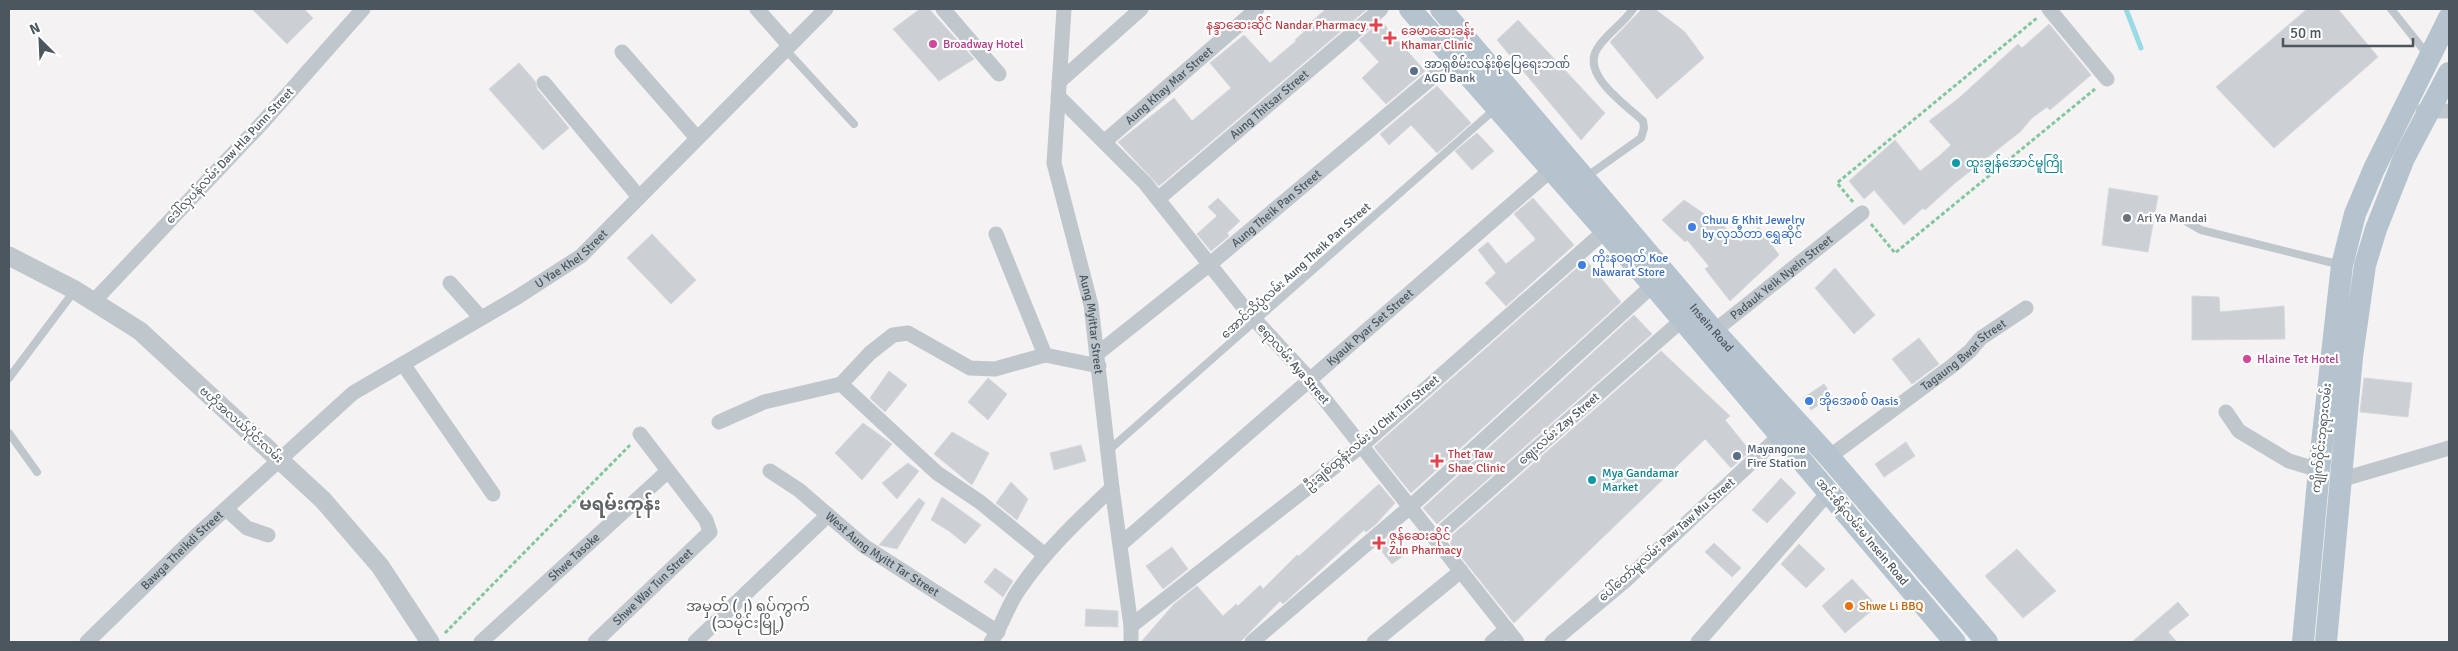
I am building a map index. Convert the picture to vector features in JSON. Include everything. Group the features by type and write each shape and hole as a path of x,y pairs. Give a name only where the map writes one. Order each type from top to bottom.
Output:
{"main road":[{"path":"1410,9 1652,285"},
{"name":"Insein Road","path":"1441,9 1584,178 1707,336"},
{"name":"ကျိုက်ဝိုင်းဘုရားလမ်း","path":"2303,642 2319,470 2342,265 2356,214 2401,111 2449,18"},
{"name":"ကျိုက်ဝိုင်းဘုရားလမ်း","path":"2326,642 2352,358 2365,266 2376,229 2404,158 2439,111 2449,73"},
{"name":"အင်းစိန်လမ်းမ Insein Road","path":"1652,285 1682,320 1707,336 1787,428 1828,493 1955,642"},
{"path":"1787,428 1829,457 1987,642"}],"street":[{"name":"ဒေါ်လှပန်လမ်း Daw Hla Punn Street","path":"94,301 263,122 363,9"},
{"path":"757,9 787,47"},
{"name":"U Yae Khel Street","path":"278,459 353,393 581,256 826,9"},
{"path":"942,9 999,74"},
{"name":"Aung Myittar Street","path":"1064,9 1054,163 1091,305 1112,488 1132,626 1131,642"},
{"path":"1059,89 1141,9"},
{"name":"Aung Khay Mar Street","path":"1104,142 1257,9"},
{"name":"Aung Thitsar Street","path":"1158,199 1381,9"},
{"path":"2045,12 2107,79"},
{"path":"622,52 697,138"},
{"name":"Aung Theik Pan Street","path":"1098,360 1454,59"},
{"path":"544,82 638,197"},
{"name":"ဧရာလမ်း Aya Street","path":"1059,89 1104,142 1145,182 1256,321 1310,382 1517,642"},
{"path":"2401,111 2439,111"},
{"name":"Kyauk Pyar Set Street","path":"1121,544 1310,382 1552,169"},
{"name":"Padauk Yeik Nyein Street","path":"1707,336 1862,213"},
{"name":"ဦးချစ်ထွန်းလမ်း U Chit Tun Street","path":"1132,626 1361,446 1605,231"},
{"path":"996,234 1045,355"},
{"name":"ဗဟိုအလယ်ပိုင်းလမ်း","path":"9,256 75,290 140,331 323,500 380,566 436,639"},
{"path":"450,282 480,318"},
{"path":"1252,642 1410,507 1652,285"},
{"name":"Tagaung Bwar Street","path":"1829,457 1952,366 1970,351 1981,338 2026,308"},
{"name":"ဈေးလမ်း Zay Street","path":"1436,538 1682,320"},
{"path":"719,422 764,402 841,384 870,353 893,335 908,333 970,368 995,369 1045,355 1098,360"},
{"path":"403,364 493,494"},
{"path":"841,384 938,473 980,502 1045,555"},
{"path":"2226,412 2239,431 2289,461 2319,470"},
{"name":"ပေါ်တော်မူလမ်း Paw Taw Mu Street","path":"1552,642 1626,580 1787,428"},
{"path":"640,434 668,471"},
{"path":"2340,480 2449,448"},
{"name":"Bawga Theikdi Street","path":"87,642 170,560 278,459"},
{"name":"Shwe War Tun Street","path":"595,642 710,532 706,520 668,471"},
{"name":"Shwe Tasoke","path":"481,642 668,471"},
{"name":"West Aung Myitt Tar Street","path":"770,471 799,490 864,546 995,637"},
{"path":"995,637 1017,592 1045,555 1064,533 1112,488"},
{"path":"1698,642 1828,493"},
{"path":"226,509 247,528 268,535"},
{"path":"695,642 828,515"},
{"path":"1374,642 1461,571"},
{"path":"1492,642 1507,629"}],"lane":[{"path":"1584,178 1641,138 1644,128 1643,121 1597,78 1592,64 1596,50 1633,9"},
{"path":"2391,9 2429,57"},
{"path":"787,47 854,124"},
{"name":"အောင်သိပ္ပံလမ်း Aung Theik Pan Street","path":"1109,450 1496,107"},
{"path":"2187,222 2201,230 2342,265"},
{"path":"9,378 75,290"},
{"path":"9,433 37,472"}],"path":[{"path":"2045,12 1837,183 1896,253 2107,79"},
{"path":"436,639 640,434"}],"building":[{"path":"252,9 304,9 313,18 287,44"},
{"name":"Broadway Hotel","path":"920,9 929,9 974,59 939,81 893,29"},
{"path":"1326,9 1367,9 1159,186 1118,142 1174,98 1192,121 1231,88 1210,63 1244,35 1270,63 1296,41 1307,29 1305,27"},
{"path":"1642,9 1655,9 1685,32 1704,58 1657,99 1610,42"},
{"path":"2307,9 2338,9 2378,57 2274,148 2216,87"},
{"path":"1518,20 1605,113 1581,140 1497,40"},
{"path":"1381,21 1425,71 1386,104 1362,78 1379,62 1359,40"},
{"path":"2049,24 2091,75 2050,110 2047,107 2032,118 2020,132 1904,225 1874,190 1864,199 1849,181 1895,140 1920,171 1938,157 1951,145 1929,121 1959,98 2018,44 2022,48"},
{"path":"519,63 535,81 537,89 569,128 543,150 489,89"},
{"path":"1437,86 1471,123 1437,153 1411,125 1389,145 1380,134"},
{"path":"1477,133 1494,151 1472,170 1455,151"},
{"path":"2109,188 2158,196 2148,252 2102,245"},
{"path":"1218,198 1240,221 1227,233 1229,236 1211,251 1197,234 1217,216 1208,207"},
{"path":"1533,198 1574,245 1506,306 1485,283 1496,273 1478,250 1488,242 1506,264 1535,240 1514,214"},
{"path":"1684,200 1713,220 1715,218 1741,242 1759,227 1779,255 1730,301 1705,269 1709,266 1687,240 1685,242 1662,220"},
{"path":"652,234 696,280 671,304 627,258"},
{"path":"1586,260 1621,302 1411,493 1374,447"},
{"path":"1835,268 1875,315 1854,334 1815,288"},
{"path":"2192,296 2219,297 2220,312 2284,306 2285,339 2192,340"},
{"path":"1634,315 1652,334 1437,524 1423,508"},
{"path":"1919,338 1939,364 1912,384 1892,359"},
{"name":"Mya Gandamar Market","path":"1661,351 1730,416 1725,420 1750,451 1731,468 1705,439 1514,623 1450,543 1452,541 1449,538"},
{"path":"889,371 907,385 885,412 870,398"},
{"path":"988,378 1007,394 988,420 968,402"},
{"path":"2364,378 2412,383 2408,417 2360,412"},
{"path":"1824,384 1832,396 1811,410 1803,398"},
{"path":"863,423 892,444 862,480 835,453"},
{"path":"952,432 989,453 972,485 934,454"},
{"path":"1906,442 1915,456 1884,477 1875,464"},
{"path":"1081,445 1086,461 1054,470 1050,453"},
{"path":"908,463 919,471 897,499 882,483"},
{"path":"1781,478 1796,493 1767,523 1752,510"},
{"path":"1011,482 1028,499 1017,520 996,503"},
{"path":"1379,484 1395,503 1376,524 1366,532 1364,530 1283,604 1280,601 1240,642 1141,642 1174,604 1197,586 1223,616 1236,604 1238,606 1260,585 1263,589 1297,555 1299,556"},
{"path":"942,497 981,525 965,544 931,520"},
{"path":"919,498 925,503 897,549 879,545"},
{"path":"1388,538 1403,556 1392,564 1378,547"},
{"path":"1714,543 1741,568 1732,577 1705,552"},
{"path":"1799,544 1825,569 1806,588 1781,564"},
{"path":"1172,547 1188,569 1163,589 1146,566"},
{"path":"2017,549 2056,591 2023,618 1985,576"},
{"path":"995,568 1013,581 1003,597 984,582"},
{"name":"Shwe Li BBQ","path":"1852,579 1877,606 1845,633 1822,606"},
{"path":"2178,602 2189,615 2168,632 2177,642 2132,642"},
{"path":"1086,609 1118,611 1118,627 1085,626"}],"waterway":[{"path":"2126,9 2141,48"}],"place":[{"name":"နန္ဒာဆေးဆိုင် Nandar Pharmacy","path":"1376,25"},
{"name":"ခေမာဆေးခန်း Khamar Clinic","path":"1390,38"},
{"name":"Broadway Hotel","path":"933,44"},
{"name":"အာရှစိမ်းလန်းစိုပြေရေးဘဏ် AGD Bank","path":"1414,71"},
{"name":"ထူးချွန်အောင်မူကြို","path":"1956,163"},
{"name":"Ari Ya Mandai","path":"2127,218"},
{"name":"Chuu & Khit Jewelry by လှသီတာ ရွှေဆိုင်","path":"1692,227"},
{"name":"ကိုးနဝရတ် Koe Nawarat Store","path":"1582,265"},
{"name":"Hlaine Tet Hotel","path":"2247,359"},
{"name":"အိုအေစစ် Oasis","path":"1809,401"},
{"name":"Mayangone Fire Station","path":"1737,456"},
{"name":"Thet Taw Shae Clinic","path":"1437,461"},
{"name":"Mya Gandamar Market","path":"1592,480"},
{"name":"ဇွန်ဆေးဆိုင် Zun Pharmacy","path":"1379,543"},
{"name":"Shwe Li BBQ","path":"1849,606"}],"district":[{"name":"မရမ်းကုန်း","path":"620,504"},
{"name":"အမှတ် (၂) ရပ်ကွက် (သမိုင်းမြို့)","path":"748,614"}]}
